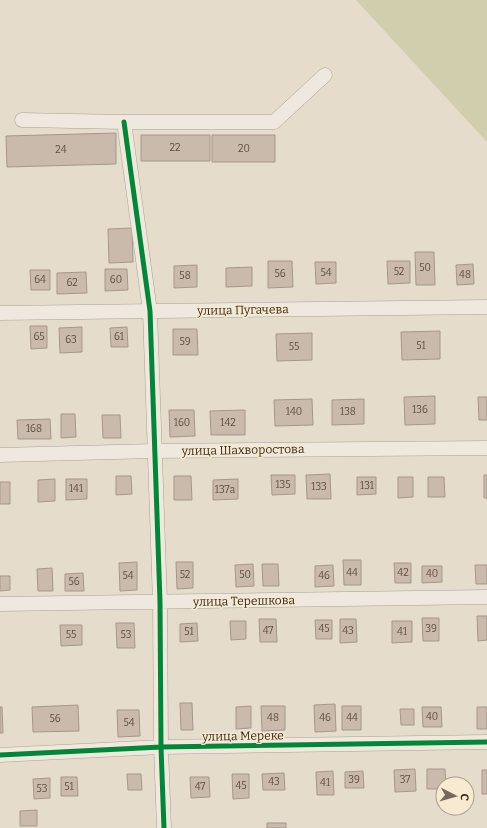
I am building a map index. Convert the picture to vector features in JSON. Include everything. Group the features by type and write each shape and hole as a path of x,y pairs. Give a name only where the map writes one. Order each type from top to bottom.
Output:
{"street":[{"path":"22,120 274,122 325,75"},
{"path":"124,122 150,311 160,602 161,747 164,828"},
{"name":"улица Пугачева","path":"0,313 487,307"},
{"name":"улица Шахворостова","path":"0,455 154,451 487,448"},
{"name":"улица Терешкова","path":"0,604 487,597"},
{"name":"улица Мереке","path":"0,755 161,747 487,742"}],"shaded area":[{"path":"356,0 487,0 487,142"}],"building":[{"path":"116,133 116,164 7,167 6,136"},
{"path":"141,135 210,135 210,161 141,161"},
{"path":"212,135 275,135 275,162 212,162"},
{"path":"132,228 133,262 109,263 108,229"},
{"path":"415,252 434,252 435,285 416,285"},
{"path":"268,261 292,261 293,287 268,288"},
{"path":"387,261 410,261 410,283 388,284"},
{"path":"315,262 336,262 336,283 316,284"},
{"path":"473,264 474,284 457,285 456,265"},
{"path":"197,265 197,287 174,288 174,266"},
{"path":"252,267 252,286 226,287 226,268"},
{"path":"105,269 127,269 128,290 105,291"},
{"path":"30,270 50,270 50,290 31,290"},
{"path":"86,272 87,293 57,294 57,273"},
{"path":"30,326 47,326 47,348 31,349"},
{"path":"82,327 82,352 60,353 59,328"},
{"path":"127,327 128,347 111,347 110,328"},
{"path":"173,329 197,329 198,355 173,355"},
{"path":"440,331 440,359 402,360 401,332"},
{"path":"312,333 312,360 277,361 276,334"},
{"path":"435,396 435,424 405,425 404,397"},
{"path":"478,397 487,397 487,420 479,420"},
{"path":"312,399 313,425 275,426 274,400"},
{"path":"364,399 364,424 332,425 332,400"},
{"path":"169,410 194,410 195,436 170,437"},
{"path":"245,410 245,435 211,435 210,411"},
{"path":"61,414 75,414 76,437 61,438"},
{"path":"102,415 120,415 121,438 103,438"},
{"path":"50,419 51,439 18,439 17,420"},
{"path":"330,474 331,499 307,499 306,475"},
{"path":"271,475 295,475 295,494 272,495"},
{"path":"484,475 487,475 487,498 484,498"},
{"path":"116,476 131,476 132,494 116,495"},
{"path":"174,476 191,476 192,500 174,500"},
{"path":"357,477 376,477 376,494 357,495"},
{"path":"398,477 413,477 413,497 398,498"},
{"path":"428,477 444,477 445,497 428,497"},
{"path":"55,479 55,501 38,502 38,480"},
{"path":"66,479 87,479 87,499 66,500"},
{"path":"238,479 238,499 213,500 213,480"},
{"path":"0,482 10,482 10,504 0,504"},
{"path":"343,560 361,560 361,585 344,585"},
{"path":"137,562 137,590 120,591 119,563"},
{"path":"176,562 193,562 193,588 177,589"},
{"path":"394,563 411,563 411,583 395,583"},
{"path":"253,564 254,586 236,587 235,565"},
{"path":"262,564 278,564 279,586 263,586"},
{"path":"333,565 334,586 315,587 315,566"},
{"path":"475,565 487,565 487,584 476,584"},
{"path":"422,566 442,566 442,582 422,583"},
{"path":"52,568 53,591 38,591 37,569"},
{"path":"83,573 84,591 65,591 65,574"},
{"path":"0,576 10,576 10,590 0,591"},
{"path":"477,616 487,616 487,640 478,641"},
{"path":"422,618 439,618 439,641 423,641"},
{"path":"259,619 276,619 277,642 260,642"},
{"path":"340,619 356,619 357,642 340,643"},
{"path":"315,620 332,620 332,639 316,639"},
{"path":"230,621 246,621 246,639 231,640"},
{"path":"392,621 412,621 412,642 392,643"},
{"path":"116,623 134,623 135,648 117,648"},
{"path":"197,623 198,641 180,642 180,624"},
{"path":"60,625 82,625 82,645 61,646"},
{"path":"180,703 192,703 193,730 181,730"},
{"path":"335,704 336,731 315,732 314,705"},
{"path":"78,705 79,731 33,732 32,707"},
{"path":"251,706 251,728 236,729 236,707"},
{"path":"261,706 285,706 285,730 262,731"},
{"path":"342,706 361,706 361,730 342,730"},
{"path":"0,707 2,707 3,733 0,733"},
{"path":"422,707 441,707 442,727 423,727"},
{"path":"477,707 487,707 487,729 477,729"},
{"path":"400,709 414,709 414,725 401,725"},
{"path":"117,710 139,710 140,736 118,737"},
{"path":"415,769 416,791 395,792 394,770"},
{"path":"427,769 445,769 445,776 435,776 435,789 427,789"},
{"path":"482,770 487,770 487,794 482,794"},
{"path":"333,771 334,795 317,795 316,772"},
{"path":"363,771 364,788 345,788 345,772"},
{"path":"284,773 285,790 263,790 262,774"},
{"path":"127,774 141,774 142,790 128,790"},
{"path":"232,774 249,774 249,798 233,799"},
{"path":"61,777 77,777 78,796 61,796"},
{"path":"190,777 209,777 210,797 191,798"},
{"path":"50,778 50,798 34,799 33,779"},
{"path":"37,810 37,826 20,826 20,811"},
{"path":"267,823 286,823 286,828 267,828"}],"cycle path":[{"path":"124,122 150,311 160,602 161,747 164,828"},
{"path":"0,755 161,747 487,742"}]}
